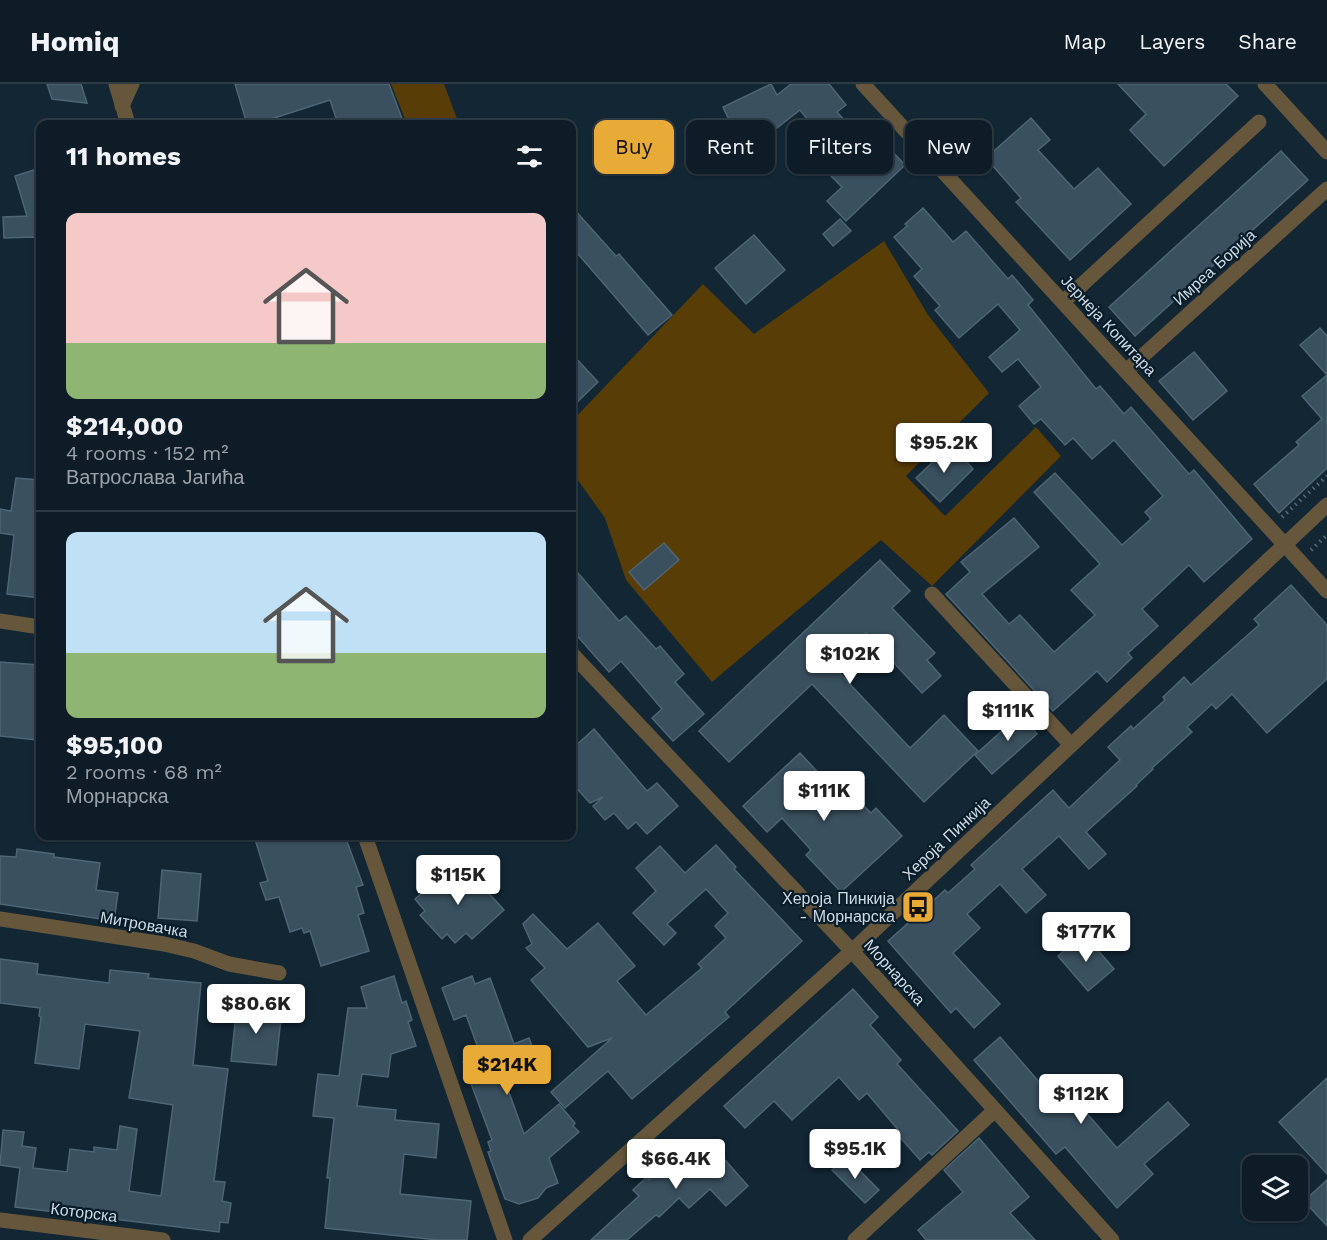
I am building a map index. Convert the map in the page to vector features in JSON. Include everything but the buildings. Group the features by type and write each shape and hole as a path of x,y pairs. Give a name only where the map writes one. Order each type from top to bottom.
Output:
{"street":[{"path":"116,84 127,120"},
{"path":"122,106 132,84"},
{"name":"Јернеја Копитара","path":"863,84 1327,591"},
{"path":"1265,84 1327,152"},
{"path":"1063,302 1259,122"},
{"name":"Имреа Борија","path":"1126,371 1327,189"},
{"name":"Хероја Пинкија","path":"530,1240 852,951 1327,505"},
{"path":"932,594 1071,745"},
{"path":"0,621 36,626"},
{"name":"Морнарска","path":"576,658 852,951 1112,1240"},
{"path":"366,840 505,1240"},
{"name":"Митровачка","path":"0,919 164,944 194,951 229,964 279,973"},
{"path":"855,1240 995,1110"},
{"name":"Которска","path":"0,1220 85,1235 163,1240"}],"shaded area":[{"path":"391,84 444,84 458,120 405,120"},
{"path":"884,241 928,315 989,393 906,476 945,516 1036,427 1061,456 932,586 881,540 712,682 626,580 605,518 576,478 576,417 703,284 754,334"}],"place":[{"name":"Хероја Пинкија - Морнарска","path":"918,907"}]}
